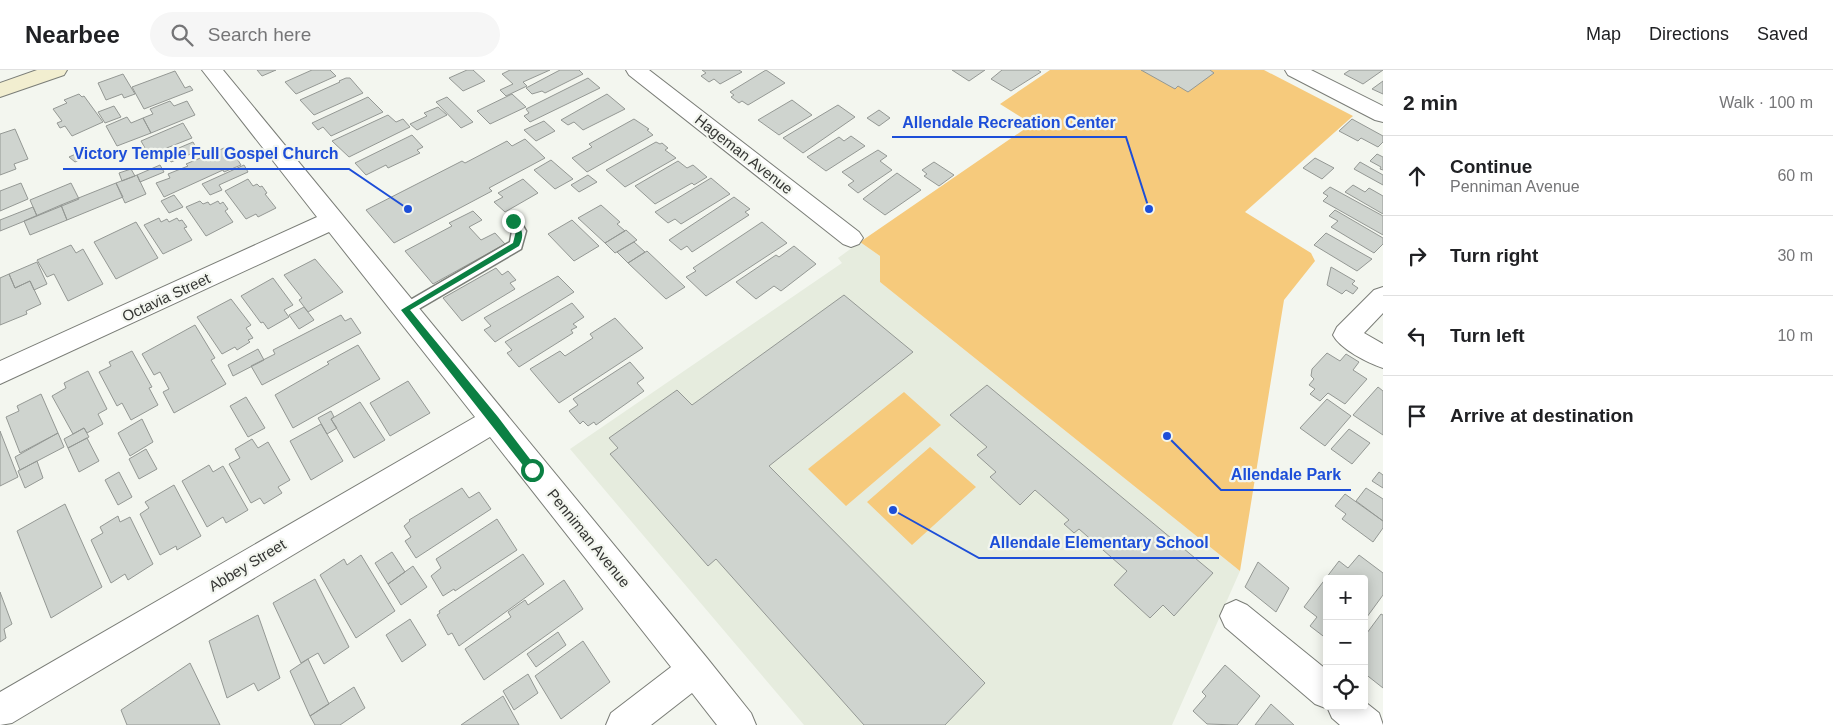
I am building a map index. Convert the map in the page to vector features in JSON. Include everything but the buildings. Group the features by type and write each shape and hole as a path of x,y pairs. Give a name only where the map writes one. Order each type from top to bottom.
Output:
{"main road":[{"path":"0,90 56,70"}],"street":[{"name":"Penniman Avenue","path":"212,70 739,725"},
{"name":"Hageman Avenue","path":"636,70 851,238"},
{"path":"1296,70 1383,115"},
{"name":"Octavia Street","path":"0,373 332,220"},
{"path":"1383,297 1346,335 1383,357"},
{"name":"Abbey Street","path":"0,711 495,420"},
{"path":"1236,616 1323,689"},
{"path":"623,725 694,670"},
{"path":"1349,710 1367,725"}],"lane":[{"path":"405,310 516,244 519,231 513,221"}],"shaded area":[{"path":"1050,70 1264,70 1353,116 1245,212 1311,253 1315,261 1284,300 1240,571 880,282 880,256 860,242 1032,124 1000,104"},
{"path":"860,242 880,256 880,282 1240,571 1172,725 804,725 570,449 842,263 838,258"},
{"path":"904,392 941,425 846,506 808,469"},
{"path":"930,447 976,487 912,545 867,502"}],"place":[{"name":"Victory Temple Full Gospel Church","path":"408,209"},
{"name":"Allendale Recreation Center","path":"1149,209"},
{"name":"Allendale Park","path":"1167,436"},
{"name":"Allendale Elementary School","path":"893,510"}],"route":[{"path":"513,221 519,231 516,244 405,310 495,420 532,470"}]}
